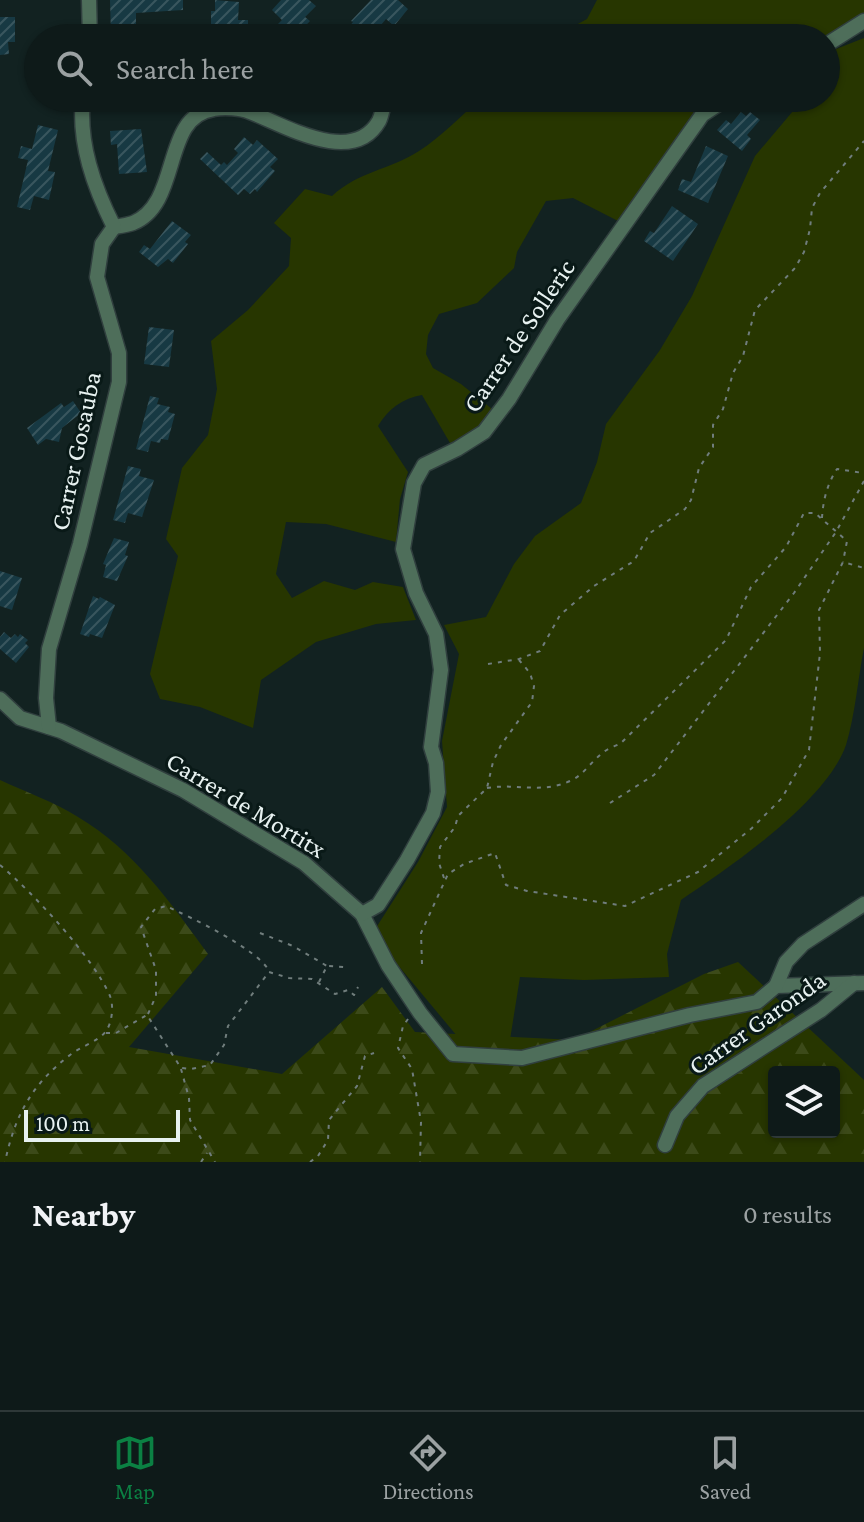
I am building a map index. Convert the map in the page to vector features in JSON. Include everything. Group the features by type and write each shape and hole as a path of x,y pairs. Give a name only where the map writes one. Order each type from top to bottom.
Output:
{"street":[{"path":"89,0 90,24"},
{"path":"840,36 864,21"},
{"path":"83,112 83,145 103,205 114,227 134,223 160,199 179,138 193,117 206,112"},
{"path":"251,112 294,133 344,143 364,136 379,121 382,112"},
{"name":"Carrer de Solleric","path":"362,914 378,905 407,860 433,813 438,792 436,763 431,747 441,670 436,634 416,593 403,549 414,483 424,465 484,432 509,399 557,320 707,112"},
{"name":"Carrer Gosauba","path":"49,727 46,698 49,649 80,544 119,382 119,353 97,277 102,244 114,227"},
{"name":"Carrer de Mortitx","path":"0,699 20,718 49,727 183,790 304,863 362,914 388,965 416,1008 453,1054 522,1058 690,1015 757,1002 776,986 859,983"},
{"path":"776,986 786,962 803,944 864,904"},
{"name":"Carrer Garonda","path":"665,1145 677,1116 703,1086 859,983"}],"path":[{"path":"488,664 519,659 540,651 560,615 594,586 634,561 650,533 685,509 691,500 699,468 713,447 713,425 723,409 733,373 743,356 755,310 795,268 804,252 812,208 820,193 864,141"},
{"path":"822,519 823,503 837,469 863,473"},
{"path":"610,803 654,775 794,593 836,532 864,481"},
{"path":"422,964 421,933 448,874 464,864 495,853 506,885 625,906 698,872 782,798 809,750 820,653 819,610 843,562 847,541 815,513 804,513 786,547 751,587 726,640 621,743 603,752 571,781 532,789 516,786 487,788"},
{"path":"843,562 864,568"},
{"path":"445,880 439,863 440,847 455,827 458,816 487,788 501,745 532,702 534,686 530,673 519,659"},
{"path":"0,865 21,883 87,959 112,998 112,1016 105,1033"},
{"path":"5,1162 17,1119 45,1075 105,1033 116,1033 147,1015 156,996 156,970 141,927 155,909 166,906 183,914 256,955 269,972 289,978 312,979 335,994 348,990 354,995 358,987"},
{"path":"260,933 293,946 327,966 345,967"},
{"path":"318,983 327,966"},
{"path":"181,1068 210,1065 224,1045 228,1026 269,972"},
{"path":"416,1008 403,1026 398,1048 412,1069 421,1122 420,1162"},
{"path":"147,1015 181,1068 189,1098 190,1120 215,1162"},
{"path":"310,1162 328,1140 329,1120 357,1086 365,1056 374,1053"},
{"path":"201,1162 208,1152"}],"green space":[{"path":"597,0 864,0 864,14 840,27 840,24 578,24 587,19"},
{"path":"864,38 864,648 846,745 819,789 798,810 725,870 681,900 667,954 669,977 584,980 520,977 509,1046 462,1042 372,934 418,862 447,807 442,741 459,654 444,625 486,617 514,564 535,536 581,503 597,462 606,424 660,350 692,296 755,156 792,112 840,112 840,47"},
{"path":"466,112 694,112 620,222 573,198 546,201 517,252 514,268 477,303 439,314 428,335 426,354 433,368 461,384 492,409 477,430 450,443 422,395 402,402 382,420 378,426 408,472 400,499 396,542 326,524 286,522 276,574 292,598 324,581 355,590 373,582 403,587 416,620 376,624 316,642 261,680 253,728 200,707 160,699 150,674 178,556 166,539 182,468 208,435 217,389 211,341 248,310 289,266 291,238 274,223 305,189 332,196 353,181 419,151"},
{"path":"0,780 69,812 117,845 150,878 208,954 129,1047 282,1074 382,987 415,1032 574,1040 704,974 738,962 864,1080 864,1162 0,1162"}],"building":[{"path":"110,0 183,0 183,10 136,13 136,24 111,24"},
{"path":"215,0 239,2 238,20 248,20 248,24 211,24 211,11 215,11"},
{"path":"281,0 309,0 316,6 305,17 310,21 307,24 278,24 282,20 272,10"},
{"path":"371,0 398,0 408,9 396,24 386,19 382,24 351,24"},
{"path":"0,17 15,17 15,42 8,42 9,54 0,55"},
{"path":"741,112 746,116 750,112 760,120 747,135 751,139 742,151 717,130 726,120 731,124"},
{"path":"38,125 58,130 48,171 55,172 49,200 34,196 30,210 17,207 28,160 18,158 21,146 32,149"},
{"path":"141,129 147,172 119,174 117,144 111,145 110,131"},
{"path":"244,137 253,145 257,140 278,159 270,167 275,171 257,192 255,189 250,194 244,189 238,195 200,159 207,152 221,165 224,162 227,165 238,153 234,149"},
{"path":"706,146 728,156 708,203 678,190 682,179 691,182"},
{"path":"672,206 698,224 673,261 644,241 650,231 654,233"},
{"path":"172,221 191,235 173,263 168,259 158,267 139,252 144,245 150,249"},
{"path":"149,327 174,330 169,367 144,364"},
{"path":"150,396 159,398 157,404 170,407 168,412 175,414 168,440 161,439 160,443 151,441 148,452 136,449"},
{"path":"73,401 81,413 62,428 59,442 46,439 38,445 27,428 61,403 64,407"},
{"path":"128,466 141,469 139,476 154,480 142,517 128,513 125,523 113,520"},
{"path":"114,538 129,542 125,555 128,556 117,581 103,577 106,565 103,564"},
{"path":"0,571 22,578 12,610 0,606"},
{"path":"93,596 115,605 102,638 80,634"},
{"path":"4,632 11,638 20,634 28,640 25,643 29,647 16,663 0,649 0,637"}]}
